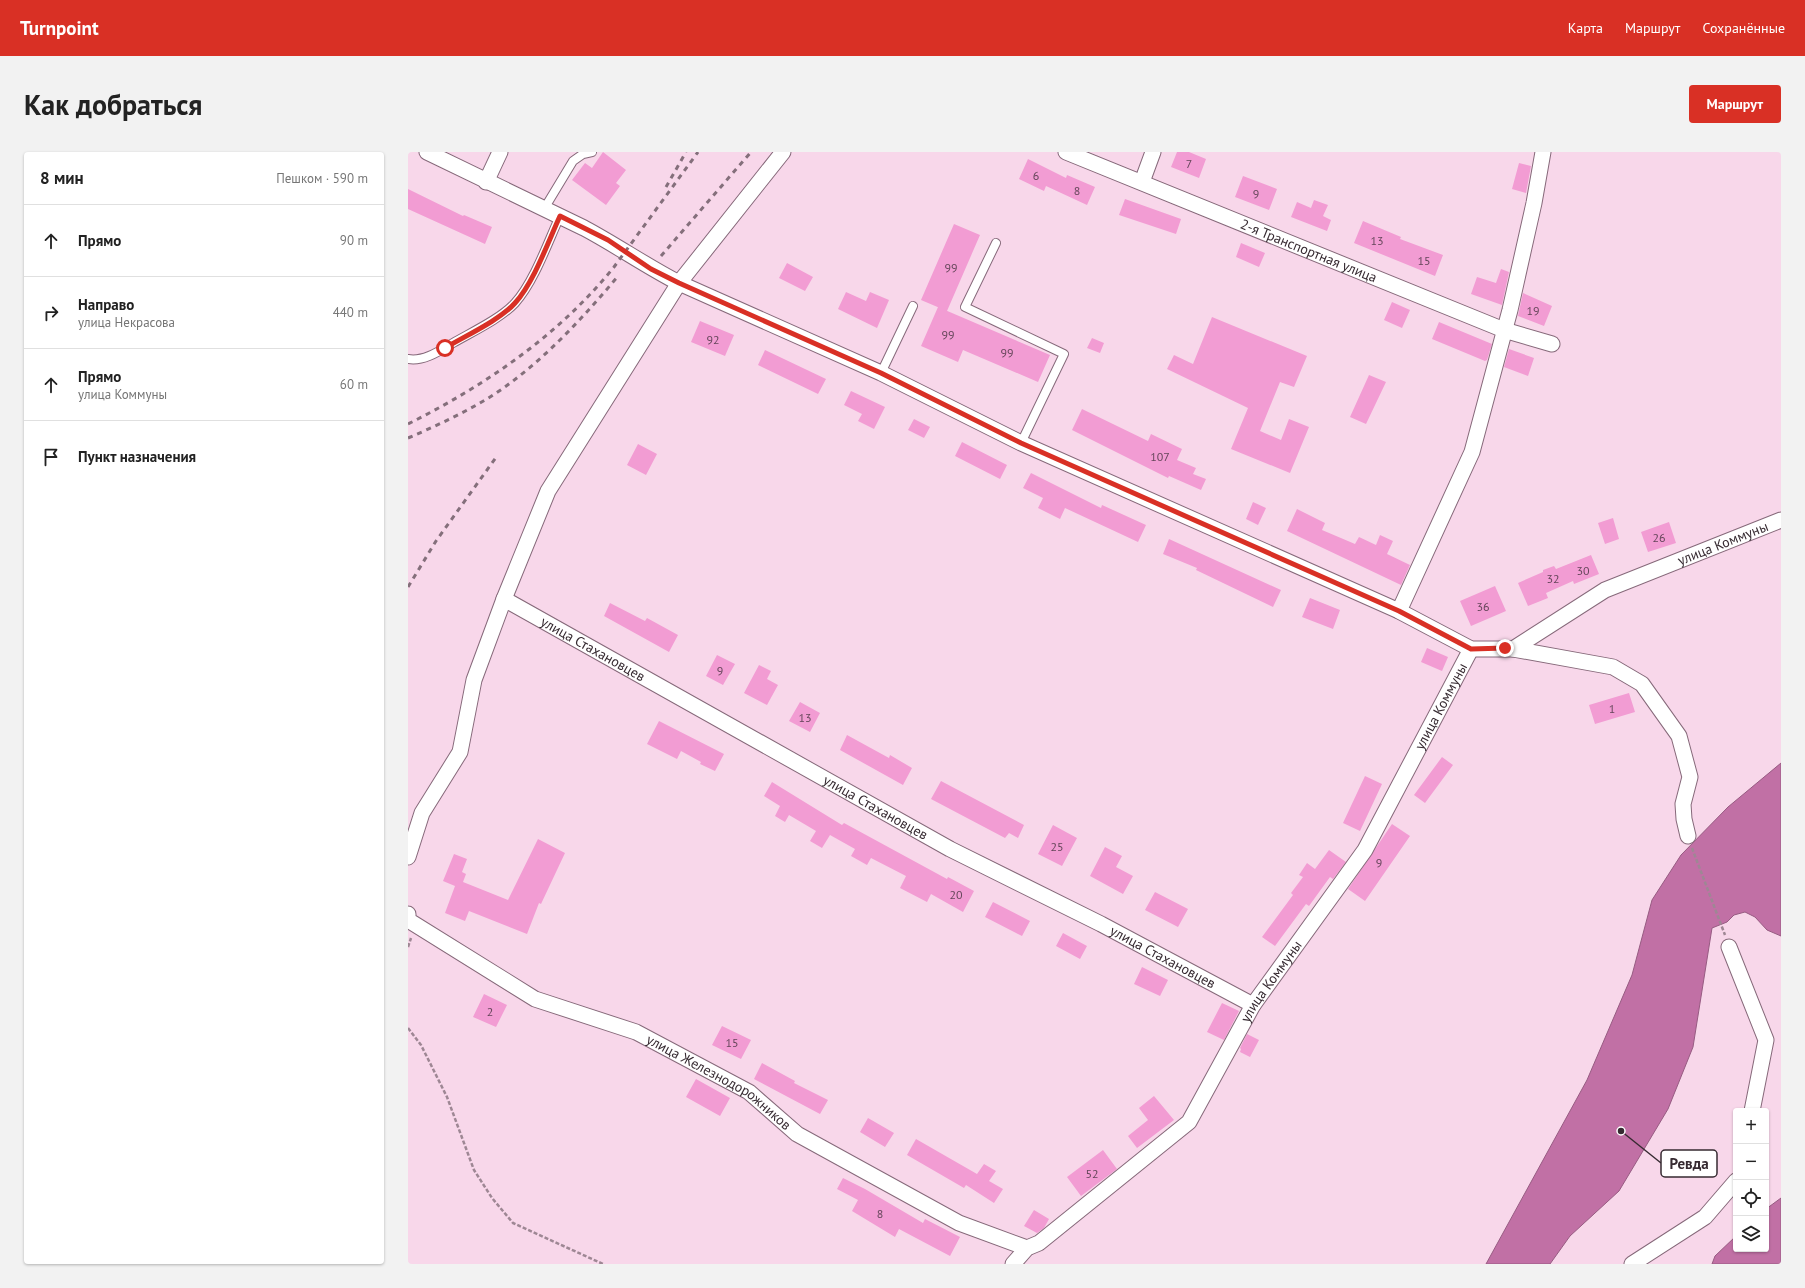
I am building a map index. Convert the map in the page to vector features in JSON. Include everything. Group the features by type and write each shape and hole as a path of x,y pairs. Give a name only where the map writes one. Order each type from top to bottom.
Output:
{"street":[{"name":"улица Коммуны","path":"427,152 608,240 651,269 679,283 881,373 1021,443 1399,611 1471,649 1513,649 1605,590 1781,520"},
{"path":"486,182 500,152"},
{"path":"408,857 422,813 460,752 474,680 504,599 548,491 679,283 783,152"},
{"name":"2-я Транспортная улица","path":"1066,152 1504,330 1552,344"},
{"path":"1142,182 1152,152"},
{"path":"1399,611 1472,452 1504,330 1534,203 1543,152"},
{"name":"улица Стахановцев","path":"504,599 950,849 1101,924 1253,1005"},
{"name":"улица Коммуны","path":"1013,1264 1027,1248 1039,1243 1189,1122 1253,1005 1365,850 1471,649"},
{"path":"1513,649 1613,667 1642,684 1679,736 1690,777 1683,804 1688,836"},
{"path":"408,914 408,920"},
{"name":"улица Железнодорожников","path":"408,920 535,999 636,1032 749,1092 797,1134 959,1223 1027,1248"},
{"path":"1729,947 1766,1040 1753,1108"},
{"path":"1632,1264 1705,1217 1733,1184"}],"lane":[{"path":"544,208 573,161 583,154 592,152"},
{"path":"408,359 421,358 431,355 486,324 514,304 527,286 560,216"},
{"path":"996,244 965,307 1064,354 1021,443"},
{"path":"881,373 913,306"}],"path":[{"path":"1688,836 1729,947"},
{"path":"408,1028 421,1045 447,1097 474,1170 492,1198 513,1223 603,1264"}],"shaded area":[{"path":"1781,763 1781,936 1767,930 1755,917 1745,912 1734,915 1727,922 1712,928 1693,1047 1668,1109 1619,1191 1570,1236 1550,1264 1486,1264 1587,1080 1632,975 1652,900 1681,855 1728,807"},
{"path":"1781,1198 1781,1264 1712,1264 1715,1256 1733,1239 1733,1252 1769,1252 1769,1207"}],"building":[{"path":"603,152 626,170 616,183 620,186 606,205 572,180 585,163 592,168"},
{"path":"1177,152 1189,152 1206,159 1199,178 1171,167"},
{"path":"1028,159 1066,178 1067,175 1095,187 1087,205 1046,186 1044,191 1019,179"},
{"path":"1519,163 1531,166 1526,193 1512,189"},
{"path":"1243,176 1277,189 1269,210 1235,197"},
{"path":"408,189 463,216 464,215 492,227 485,244 408,209"},
{"path":"1125,199 1181,219 1176,234 1119,215"},
{"path":"1314,200 1328,205 1323,216 1331,220 1327,231 1291,217 1297,202 1311,208"},
{"path":"1363,221 1401,237 1400,239 1443,255 1435,276 1354,243"},
{"path":"954,224 980,235 947,311 921,300"},
{"path":"1241,243 1265,253 1259,267 1236,257"},
{"path":"787,263 813,277 805,291 779,278"},
{"path":"1501,269 1509,272 1502,305 1471,294 1477,277 1496,283"},
{"path":"846,292 866,301 870,292 889,300 877,328 838,309"},
{"path":"1523,293 1552,306 1544,326 1518,316"},
{"path":"1392,302 1410,310 1402,328 1384,320"},
{"path":"938,307 1050,355 1038,382 963,350 958,362 921,346"},
{"path":"1212,317 1307,356 1294,387 1280,382 1260,431 1281,440 1289,419 1309,427 1290,473 1231,449 1248,408 1167,369 1174,355 1193,364"},
{"path":"700,321 734,335 725,356 691,342"},
{"path":"1439,322 1492,344 1487,360 1485,361 1432,339"},
{"path":"1092,338 1104,343 1100,353 1087,348"},
{"path":"1509,349 1534,358 1528,376 1504,367"},
{"path":"765,350 826,379 818,394 758,365"},
{"path":"1369,375 1386,382 1366,424 1350,417"},
{"path":"851,391 885,407 874,429 858,421 862,414 844,405"},
{"path":"1082,409 1148,441 1151,434 1182,449 1177,460 1196,468 1193,474 1206,479 1201,490 1169,476 1168,478 1072,430"},
{"path":"914,419 930,427 924,438 908,430"},
{"path":"962,442 1007,465 1000,479 955,456"},
{"path":"638,444 657,454 646,475 627,465"},
{"path":"1031,473 1101,508 1102,505 1146,525 1138,542 1065,508 1060,519 1038,508 1043,498 1023,488"},
{"path":"1253,502 1266,508 1258,525 1246,519"},
{"path":"1297,509 1325,523 1322,530 1355,544 1359,537 1376,545 1380,535 1393,541 1387,554 1410,565 1401,585 1287,531"},
{"path":"1613,518 1619,539 1605,544 1598,523"},
{"path":"1669,522 1676,543 1648,552 1641,532"},
{"path":"1169,539 1281,590 1273,607 1196,570 1197,568 1163,554"},
{"path":"1591,555 1599,574 1574,584 1573,581 1546,593 1548,598 1528,606 1518,583 1543,572 1543,570 1554,566 1556,569"},
{"path":"1495,586 1506,611 1471,626 1460,601"},
{"path":"1310,598 1340,610 1333,629 1302,617"},
{"path":"610,603 645,621 647,618 678,635 669,652 604,616"},
{"path":"1427,648 1448,657 1442,671 1421,662"},
{"path":"717,655 735,664 723,685 706,676"},
{"path":"759,665 771,671 767,679 778,685 767,705 744,693"},
{"path":"1629,693 1635,712 1595,724 1589,705"},
{"path":"800,702 820,713 810,732 789,721"},
{"path":"659,721 724,754 715,771 700,764 701,762 681,751 677,759 647,744"},
{"path":"847,735 889,758 890,755 912,768 903,785 840,750"},
{"path":"1442,757 1453,765 1425,803 1414,795"},
{"path":"1365,776 1382,784 1360,831 1343,823"},
{"path":"941,781 1024,825 1018,838 1009,833 1005,838 931,799"},
{"path":"772,782 842,825 844,823 947,879 948,877 974,891 963,912 931,894 927,902 900,888 906,876 871,858 867,865 851,856 855,849 830,835 822,848 810,841 816,831 789,815 785,822 775,816 780,806 764,796"},
{"path":"1392,824 1410,836 1365,901 1348,889"},
{"path":"1053,825 1077,838 1062,866 1038,854"},
{"path":"538,839 565,853 541,904 539,903 527,934 469,911 465,921 445,913 455,886 443,881 454,854 467,859 462,872 466,874 463,882 508,900"},
{"path":"1105,847 1122,856 1116,867 1133,876 1123,894 1090,876"},
{"path":"1329,850 1346,862 1333,879 1330,877 1309,906 1306,904 1275,946 1262,937 1293,895 1291,893 1303,877 1299,875 1307,863 1315,869"},
{"path":"1155,892 1188,909 1178,927 1145,910"},
{"path":"993,902 1030,921 1022,936 985,917"},
{"path":"1063,933 1087,946 1080,959 1056,946"},
{"path":"1142,967 1168,980 1160,996 1134,984"},
{"path":"484,994 507,1005 496,1027 473,1017"},
{"path":"1222,1003 1239,1011 1224,1040 1207,1032"},
{"path":"722,1026 751,1040 741,1059 712,1045"},
{"path":"1247,1034 1259,1040 1250,1057 1240,1052 1240,1048"},
{"path":"762,1063 795,1081 794,1083 828,1100 820,1114 754,1079"},
{"path":"696,1079 730,1098 720,1116 686,1097"},
{"path":"1154,1096 1174,1120 1137,1148 1128,1136 1148,1120 1139,1108"},
{"path":"868,1118 894,1133 885,1147 860,1132"},
{"path":"916,1139 977,1174 984,1164 996,1171 989,1181 1003,1189 994,1203 966,1185 964,1188 907,1155"},
{"path":"1103,1150 1117,1169 1081,1196 1067,1177"},
{"path":"843,1178 923,1223 925,1219 960,1237 950,1256 899,1229 895,1237 852,1211 858,1200 837,1189"},
{"path":"1034,1210 1049,1219 1044,1228 1037,1233 1024,1226"}],"railway":[{"path":"666,187 686,152"},
{"path":"408,424 465,393 493,375 520,356 570,315 593,292 614,267 698,152"},
{"path":"661,256 751,152"},
{"path":"408,438 439,424 490,397 526,371 575,325 619,275"},
{"path":"408,587 436,541 497,456"}],"place":[{"name":"Ревда","path":"1621,1131"}],"route":[{"path":"445,348 486,324 514,304 527,286 560,216 608,240 651,269 679,283 881,373 1021,443 1399,611 1471,649 1505,648"}]}
